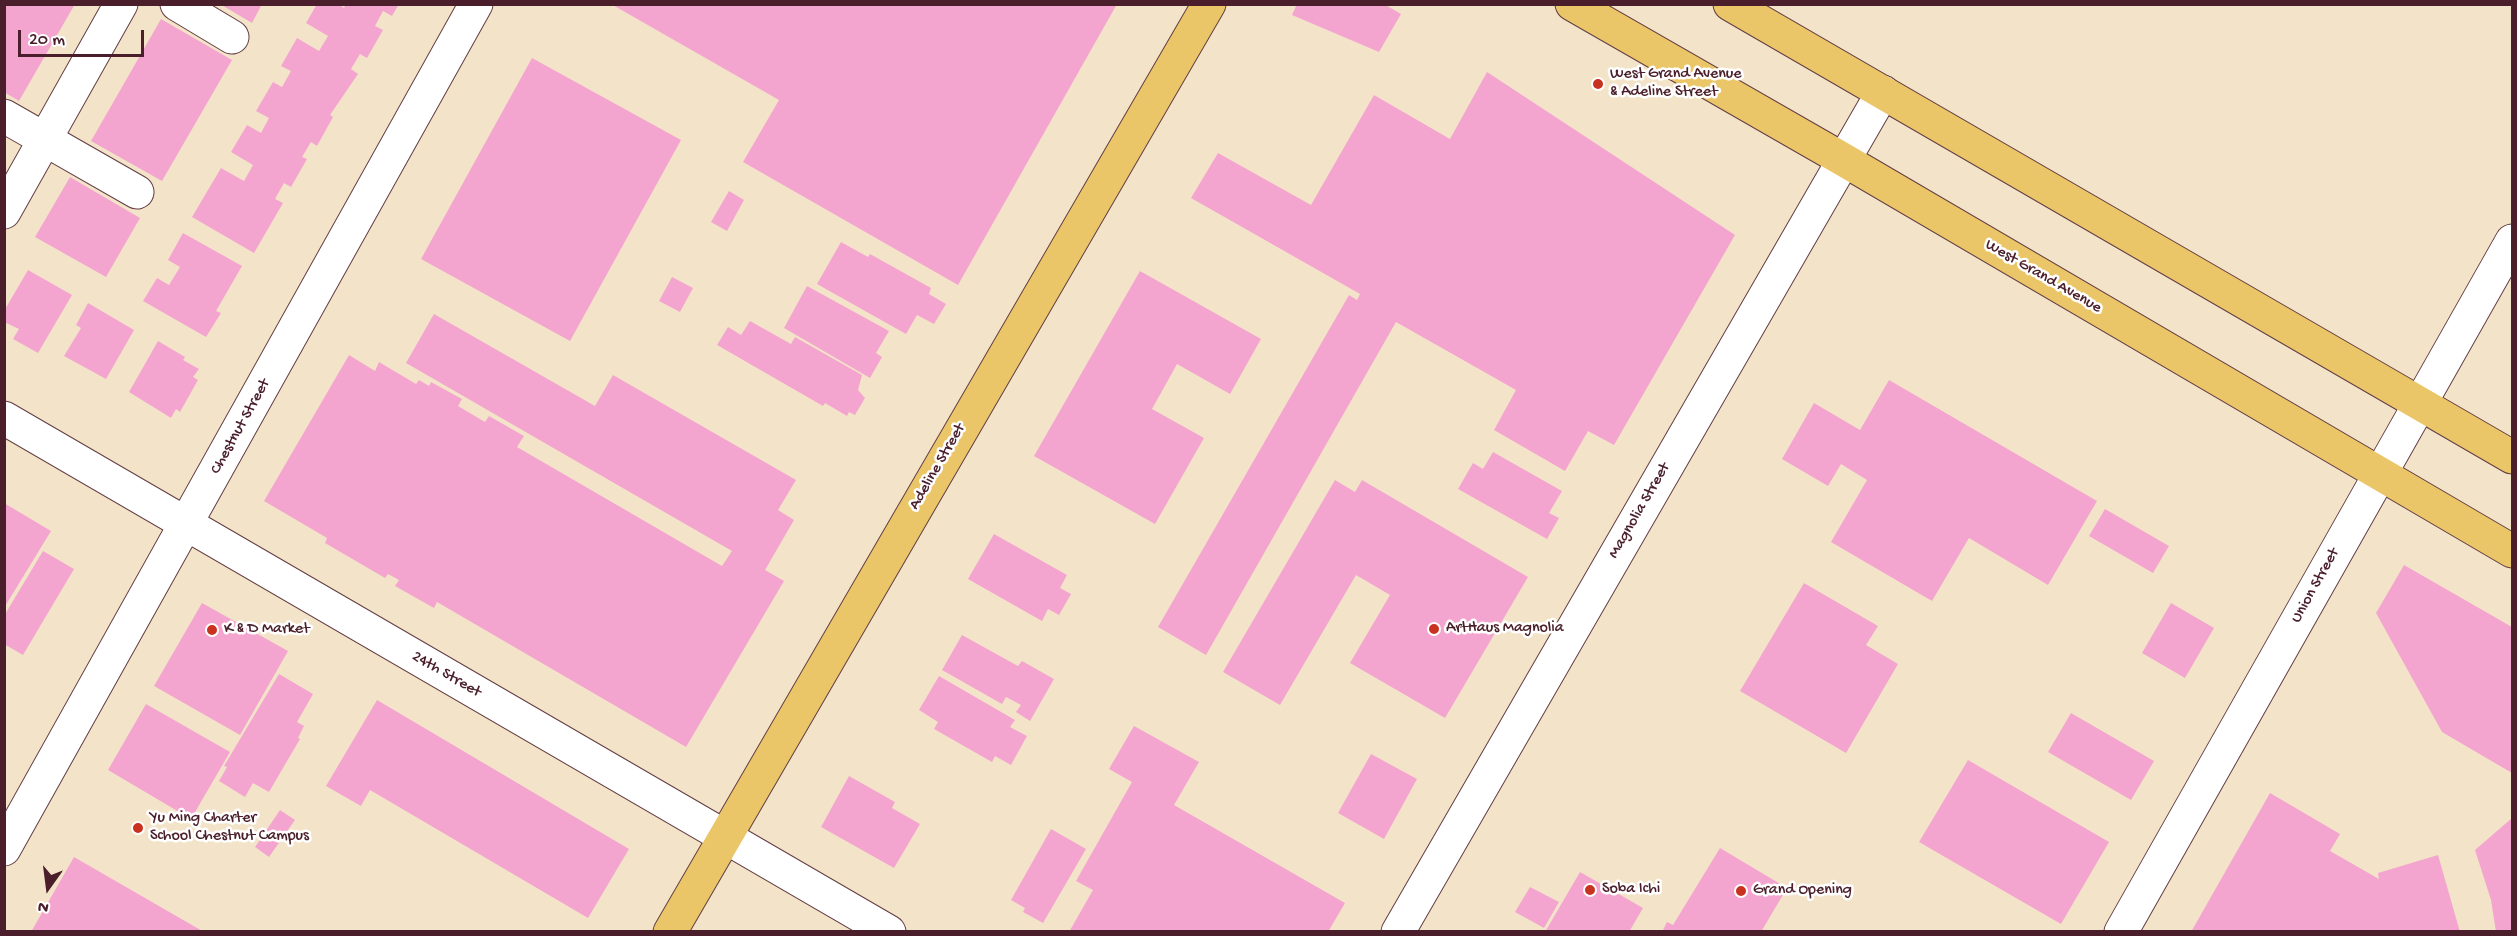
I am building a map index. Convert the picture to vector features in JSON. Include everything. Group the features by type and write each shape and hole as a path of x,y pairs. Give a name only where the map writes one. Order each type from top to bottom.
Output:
{"main road":[{"name":"Adeline Street","path":"670,932 1209,4"},
{"name":"West Grand Avenue","path":"1572,4 1844,160 2512,551"},
{"path":"1730,4 2512,457"}],"street":[{"path":"4,212 120,4"},
{"path":"177,4 232,37"},
{"name":"Chestnut Street","path":"4,849 476,4"},
{"name":"Magnolia Street","path":"1398,932 1883,92"},
{"path":"4,116 137,192"},
{"name":"Union Street","path":"2121,932 2512,241"},
{"name":"24th Street","path":"4,418 889,932"}],"building":[{"path":"4,4 75,4 19,101 4,92"},
{"path":"220,4 262,4 252,23"},
{"path":"317,4 338,4 344,8 346,4 399,4 392,16 383,11 375,26 383,30 367,58 360,54 351,69 358,74 330,115 333,117 317,146 311,142 302,157 307,159 291,187 284,183 275,199 283,203 254,253 192,217 221,168 244,181 253,165 231,152 247,125 261,133 269,118 256,111 273,82 282,87 291,71 281,66 297,38 319,51 328,36 306,23"},
{"path":"611,4 1117,4 958,285 743,162 779,100"},
{"path":"1297,4 1384,4 1401,14 1379,52 1292,15"},
{"path":"161,19 232,60 162,181 91,141"},
{"path":"532,58 681,140 570,341 421,259"},
{"path":"1487,72 1735,235 1614,445 1588,431 1565,471 1494,430 1516,390 1396,322 1206,655 1158,627 1349,295 1357,300 1360,294 1191,198 1218,153 1311,205 1374,95 1450,139"},
{"path":"70,177 140,218 106,277 35,237"},
{"path":"729,191 744,200 727,231 711,222"},
{"path":"183,233 242,266 216,311 221,313 206,337 143,301 157,278 169,285 180,267 168,260"},
{"path":"841,242 868,257 870,254 931,288 929,294 946,304 934,324 917,315 906,334 817,284"},
{"path":"28,270 72,295 38,353 13,339 19,329 4,322 4,311"},
{"path":"1140,271 1261,339 1230,394 1177,364 1152,409 1204,438 1155,524 1034,456"},
{"path":"672,277 693,288 680,312 659,301"},
{"path":"807,286 889,331 876,353 882,357 870,378 784,328"},
{"path":"88,303 134,330 106,379 64,356 81,328 76,325"},
{"path":"434,314 595,406 613,375 796,480 778,510 794,520 765,570 784,581 686,747 437,602 434,608 395,586 399,580 388,574 385,578 325,543 327,538 264,501 349,355 375,371 379,362 416,384 419,380 429,386 431,382 462,399 458,406 485,422 489,416 524,436 517,447 722,566 732,551 406,363"},
{"path":"750,321 791,344 795,337 862,375 858,390 865,398 855,415 849,412 847,416 825,403 823,406 717,345 728,327 741,335"},
{"path":"158,341 185,357 183,360 199,369 193,377 198,380 180,412 176,409 171,418 129,392"},
{"path":"1889,380 2097,501 2048,585 1969,538 1932,601 1831,542 1867,480 1841,464 1828,486 1782,459 1814,403 1860,430"},
{"path":"1493,452 1562,491 1549,513 1559,518 1547,539 1458,489 1473,463 1483,469"},
{"name":"ArtHaus Magnolia","path":"1335,480 1355,492 1362,480 1528,577 1445,718 1350,663 1390,595 1356,575 1280,705 1223,672"},
{"path":"4,503 51,531 4,608"},
{"path":"2105,509 2169,546 2153,573 2089,536"},
{"path":"994,534 1067,575 1060,588 1071,594 1059,615 1048,609 1042,621 968,579"},
{"path":"43,551 74,569 23,655 4,644 4,616"},
{"path":"2404,565 2512,627 2512,773 2442,732 2376,613"},
{"path":"1804,583 1878,626 1866,645 1898,664 1846,753 1740,691"},
{"path":"202,603 288,651 240,735 154,686"},
{"path":"2171,603 2214,628 2185,678 2142,653"},
{"path":"962,635 1018,666 1022,661 1054,679 1030,721 1016,712 1021,705 1006,697 1002,704 942,670"},
{"path":"279,674 313,694 297,722 304,726 298,738 300,739 269,792 253,783 245,797 219,781 227,767 224,766"},
{"path":"939,676 1015,720 1010,727 1027,736 1011,765 995,756 992,762 934,729 938,722 919,710"},
{"path":"377,700 629,849 588,918 370,790 361,806 326,786"},
{"path":"146,704 230,752 191,819 108,770"},
{"path":"2071,713 2154,761 2131,800 2048,752"},
{"path":"1134,726 1199,762 1174,805 1345,903 1328,932 1069,932 1093,890 1076,881 1132,782 1109,769"},
{"path":"1371,754 1417,779 1384,839 1338,813"},
{"path":"1968,760 2109,842 2061,924 1919,842"},
{"path":"849,776 895,802 892,808 920,824 894,868 821,827"},
{"path":"2270,793 2340,834 2330,851 2379,879 2378,873 2438,855 2460,932 2191,932"},
{"path":"280,810 295,820 269,857 255,847"},
{"path":"2512,818 2512,932 2496,932 2491,900 2475,850"},
{"path":"1051,829 1086,849 1043,923 1023,912 1025,908 1011,900"},
{"path":"1720,848 1787,888 1761,932 1662,932 1667,922 1673,925"},
{"path":"74,857 204,932 31,932"},
{"name":"Soba Ichi","path":"1580,872 1643,908 1629,932 1545,932"},
{"path":"1530,887 1559,902 1544,928 1515,912"}],"place":[{"name":"West Grand Avenue & Adeline Street","path":"1598,84"},
{"name":"ArtHaus Magnolia","path":"1434,629"},
{"name":"K & D Market","path":"212,630"},
{"name":"Yu Ming Charter School Chestnut Campus","path":"138,828"},
{"name":"Soba Ichi","path":"1590,890"},
{"name":"Grand Opening","path":"1741,891"}]}
